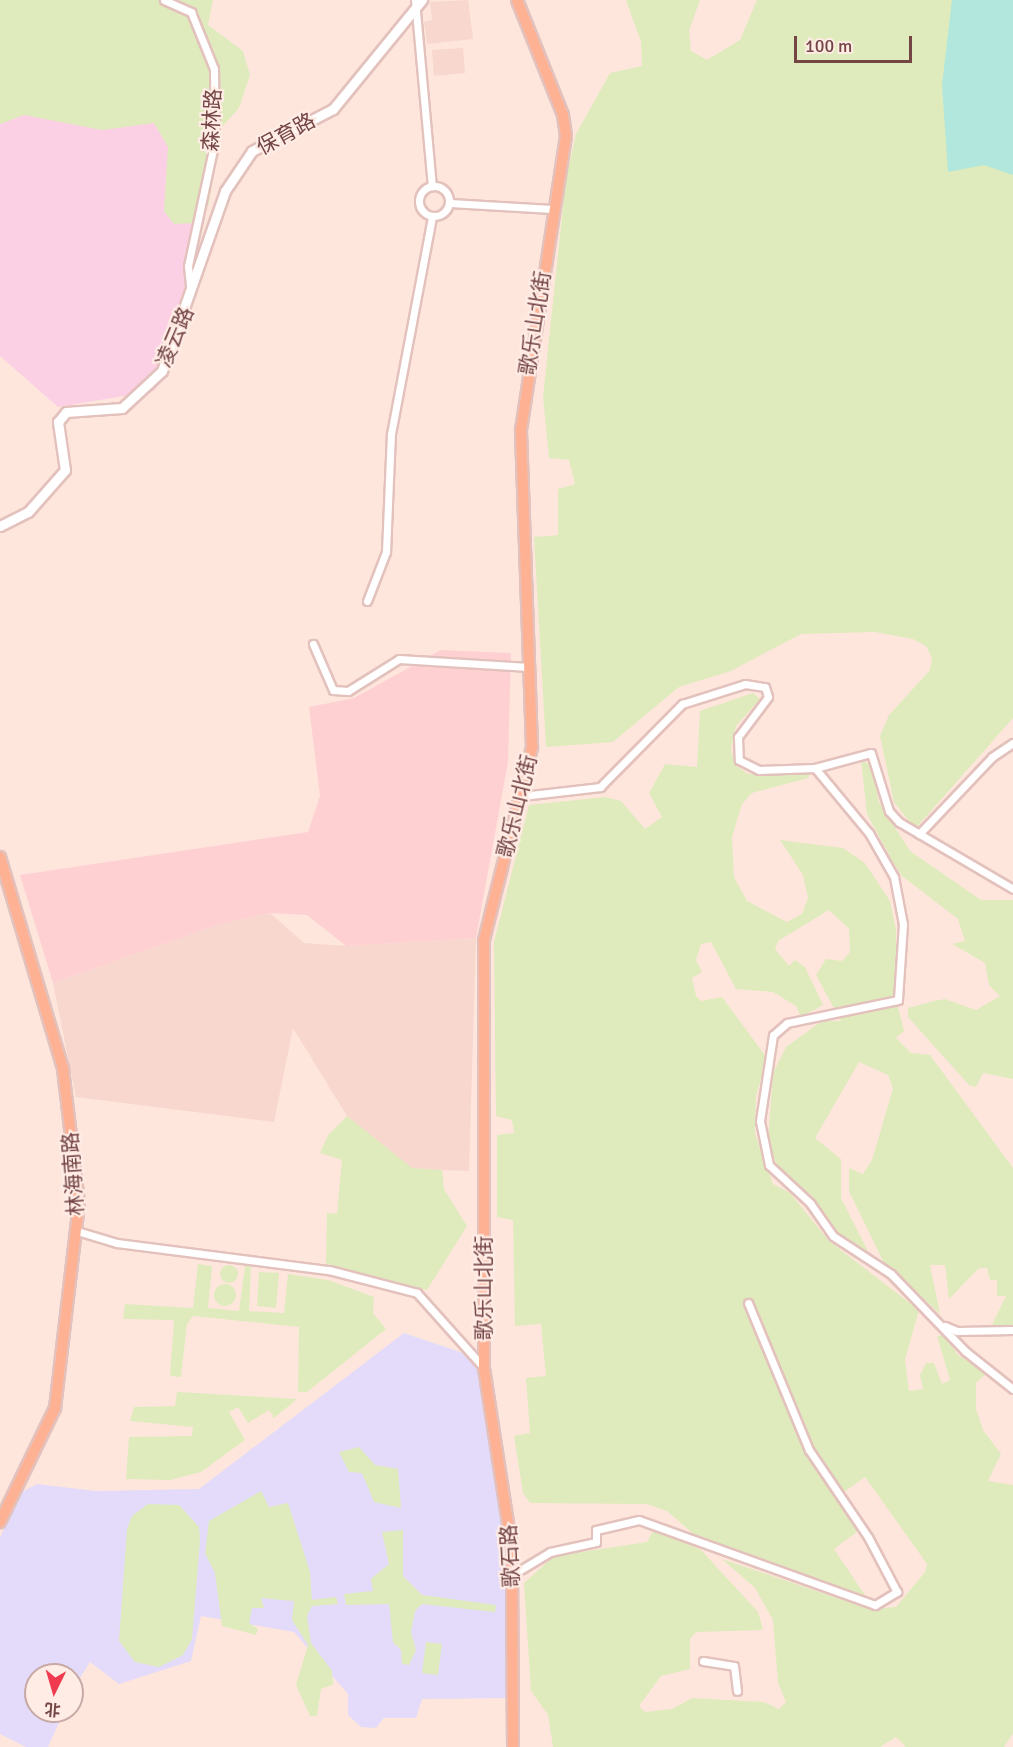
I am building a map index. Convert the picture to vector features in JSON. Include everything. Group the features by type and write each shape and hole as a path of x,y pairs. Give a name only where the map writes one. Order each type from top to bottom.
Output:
{"main road":[{"name":"保育路","path":"192,295 225,191 252,151 333,109 422,0"},
{"name":"歌乐山北街","path":"484,1368 484,940 522,796 532,747 521,430 553,209 566,136 563,115 517,0"},
{"name":"凌云路","path":"0,526 28,512 65,470 58,422 66,412 122,408 162,371 192,295"},
{"name":"林海南路","path":"0,857 63,1069 77,1231 55,1408 0,1522"},
{"name":"歌石路","path":"484,1368 499,1445 512,1575 513,1747"}],"street":[{"name":"森林路","path":"164,0 191,12 213,69 215,140 188,266 192,295"},
{"path":"416,5 432,186"},
{"path":"432,186 446,192 449,203 443,213 432,216"},
{"path":"432,186 419,199 421,208 432,216"},
{"path":"449,203 553,209"},
{"path":"367,601 386,552 391,434 432,216"},
{"path":"313,644 333,690 348,691 399,659 529,667"},
{"path":"522,796 600,787 682,704 745,684 768,691 738,737 744,765 759,770 815,768 871,753 889,811 919,834 1013,889"},
{"path":"919,834 992,757 1013,743"},
{"path":"815,768 857,814 894,877 903,907 898,1000 787,1023 773,1035 760,1121 764,1146 774,1173 810,1203 832,1236 891,1274 1013,1389"},
{"path":"77,1231 117,1243 329,1270 417,1293 484,1368"},
{"path":"512,1575 550,1552 596,1542 596,1530 639,1520 875,1605 897,1592 868,1537 809,1450 748,1303"},
{"path":"944,1326 957,1331 1013,1330"},
{"path":"703,1661 734,1666 737,1691"}],"shaded area":[{"path":"468,0 473,39 427,44 424,22 432,20 430,2"},
{"path":"463,48 465,73 434,76 432,50"},
{"path":"0,94 209,124 190,318 175,362 154,391 58,407 0,356"},
{"path":"441,650 511,653 508,762 476,938 346,946 307,915 270,913 220,924 53,983 20,875 308,832 320,796 309,707 354,698"},
{"path":"270,913 304,943 346,946 476,938 469,1171 412,1169 347,1116 293,1028 274,1122 76,1097 53,983 220,924"},
{"path":"404,1333 469,1355 483,1380 504,1541 508,1698 422,1699 416,1718 384,1718 376,1728 361,1727 348,1715 348,1694 294,1632 201,1616 191,1661 119,1684 90,1662 84,1672 84,1663 24,1663 24,1723 59,1723 48,1747 26,1747 0,1734 0,1538 18,1494 37,1484 96,1491 199,1489"}],"green space":[{"path":"0,0 213,0 208,25 243,51 250,75 239,108 221,128 209,204 196,223 174,224 164,211 168,147 154,123 102,130 24,115 0,124"},
{"path":"626,0 700,0 689,31 691,51 707,60 740,40 757,0 1013,0 1013,718 915,829 894,802 880,736 889,715 930,670 932,658 926,646 913,639 875,632 801,634 731,671 679,687 613,742 546,747 534,537 558,535 558,489 575,484 569,460 549,458 543,397 566,178 576,134 610,73 642,66 641,42"},
{"path":"753,693 760,699 736,726 731,749 735,765 748,774 811,772 808,778 752,793 742,804 732,837 734,877 747,901 787,922 802,914 808,898 803,875 780,840 843,848 865,863 890,901 896,930 896,999 904,1031 896,1038 911,1053 930,1055 1013,1168 1013,1327 991,1327 1006,1296 997,1296 997,1280 990,1280 987,1268 979,1268 949,1299 945,1265 930,1265 940,1314 883,1261 849,1191 849,1168 863,1174 872,1160 893,1088 888,1075 859,1062 815,1138 841,1159 841,1198 872,1259 837,1233 813,1199 779,1172 768,1139 773,1073 786,1047 822,1021 841,1021 816,975 826,959 842,961 850,952 849,929 829,910 778,941 775,949 789,966 795,960 805,967 823,1005 801,1017 796,1006 773,992 736,989 711,942 701,944 696,960 702,972 692,978 696,996 701,1001 722,997 767,1058 756,1096 755,1134 773,1184 790,1193 829,1241 919,1310 905,1360 909,1391 923,1389 920,1375 926,1363 934,1363 942,1384 950,1380 937,1336 944,1335 958,1355 987,1373 976,1383 976,1409 983,1430 1001,1454 988,1481 1013,1485 1013,1733 1004,1747 906,1747 896,1737 880,1747 553,1747 548,1715 531,1691 524,1583 554,1556 647,1542 654,1529 701,1550 758,1612 763,1630 696,1632 690,1639 690,1669 661,1676 639,1706 645,1712 672,1709 692,1698 764,1702 779,1709 786,1702 778,1683 773,1620 755,1588 722,1559 869,1609 896,1607 925,1572 927,1564 865,1477 836,1498 858,1531 834,1549 867,1598 698,1538 667,1511 647,1504 530,1503 523,1493 514,1436 530,1433 526,1378 546,1376 541,1324 515,1326 513,1220 497,1217 497,1135 514,1133 512,1120 496,1116 494,942 529,805 605,797 621,801 645,829 662,817 649,793 665,764 697,767 700,711"},
{"path":"861,760 871,765 879,802 910,851 981,900 1013,900 1013,1079 983,1073 976,1087 969,1085 908,1017 908,1008 934,1001 945,999 976,1010 1000,996 989,985 985,963 952,944 965,941 958,919 902,876 893,862 867,814"},
{"path":"347,1116 412,1168 442,1170 444,1189 467,1226 427,1290 326,1264 327,1213 337,1214 342,1160 320,1153 328,1135"},
{"path":"198,1264 212,1266 208,1308 239,1311 245,1266 251,1266 249,1311 284,1313 288,1274 328,1280 374,1297 373,1313 386,1329 307,1392 298,1392 299,1327 193,1316 187,1324 181,1377 170,1376 174,1320 123,1319 125,1304 193,1308"},
{"path":"229,1265 235,1268 238,1274 235,1280 229,1283 223,1280 220,1274 223,1268"},
{"path":"259,1272 279,1273 276,1308 257,1306"},
{"path":"225,1284 233,1287 236,1295 233,1303 225,1306 217,1303 214,1295 217,1287"},
{"path":"177,1392 297,1399 274,1418 269,1410 248,1423 238,1407 229,1412 245,1440 201,1472 170,1480 126,1479 129,1437 192,1436 193,1427 130,1421 134,1407 175,1406"},
{"path":"359,1447 375,1465 398,1469 401,1508 374,1502 362,1473 349,1472 339,1452"},
{"path":"261,1491 269,1507 288,1503 310,1572 312,1600 336,1597 338,1604 312,1606 307,1616 311,1643 332,1671 333,1685 321,1689 317,1716 310,1716 296,1685 308,1645 292,1620 294,1601 261,1598 264,1608 252,1608 249,1623 258,1629 256,1635 222,1626 215,1573 205,1553 209,1521"},
{"path":"148,1504 179,1505 199,1527 200,1540 192,1639 183,1655 159,1667 135,1662 119,1641 127,1529 132,1516"},
{"path":"403,1530 403,1576 422,1595 496,1605 495,1612 422,1604 415,1611 411,1632 416,1650 409,1665 402,1664 401,1650 393,1642 389,1604 346,1605 344,1594 373,1591 371,1579 389,1564 382,1532"},
{"path":"426,1642 442,1644 438,1675 422,1673"}],"water":[{"path":"952,0 1013,0 1013,175 984,165 948,172 942,85"}]}
